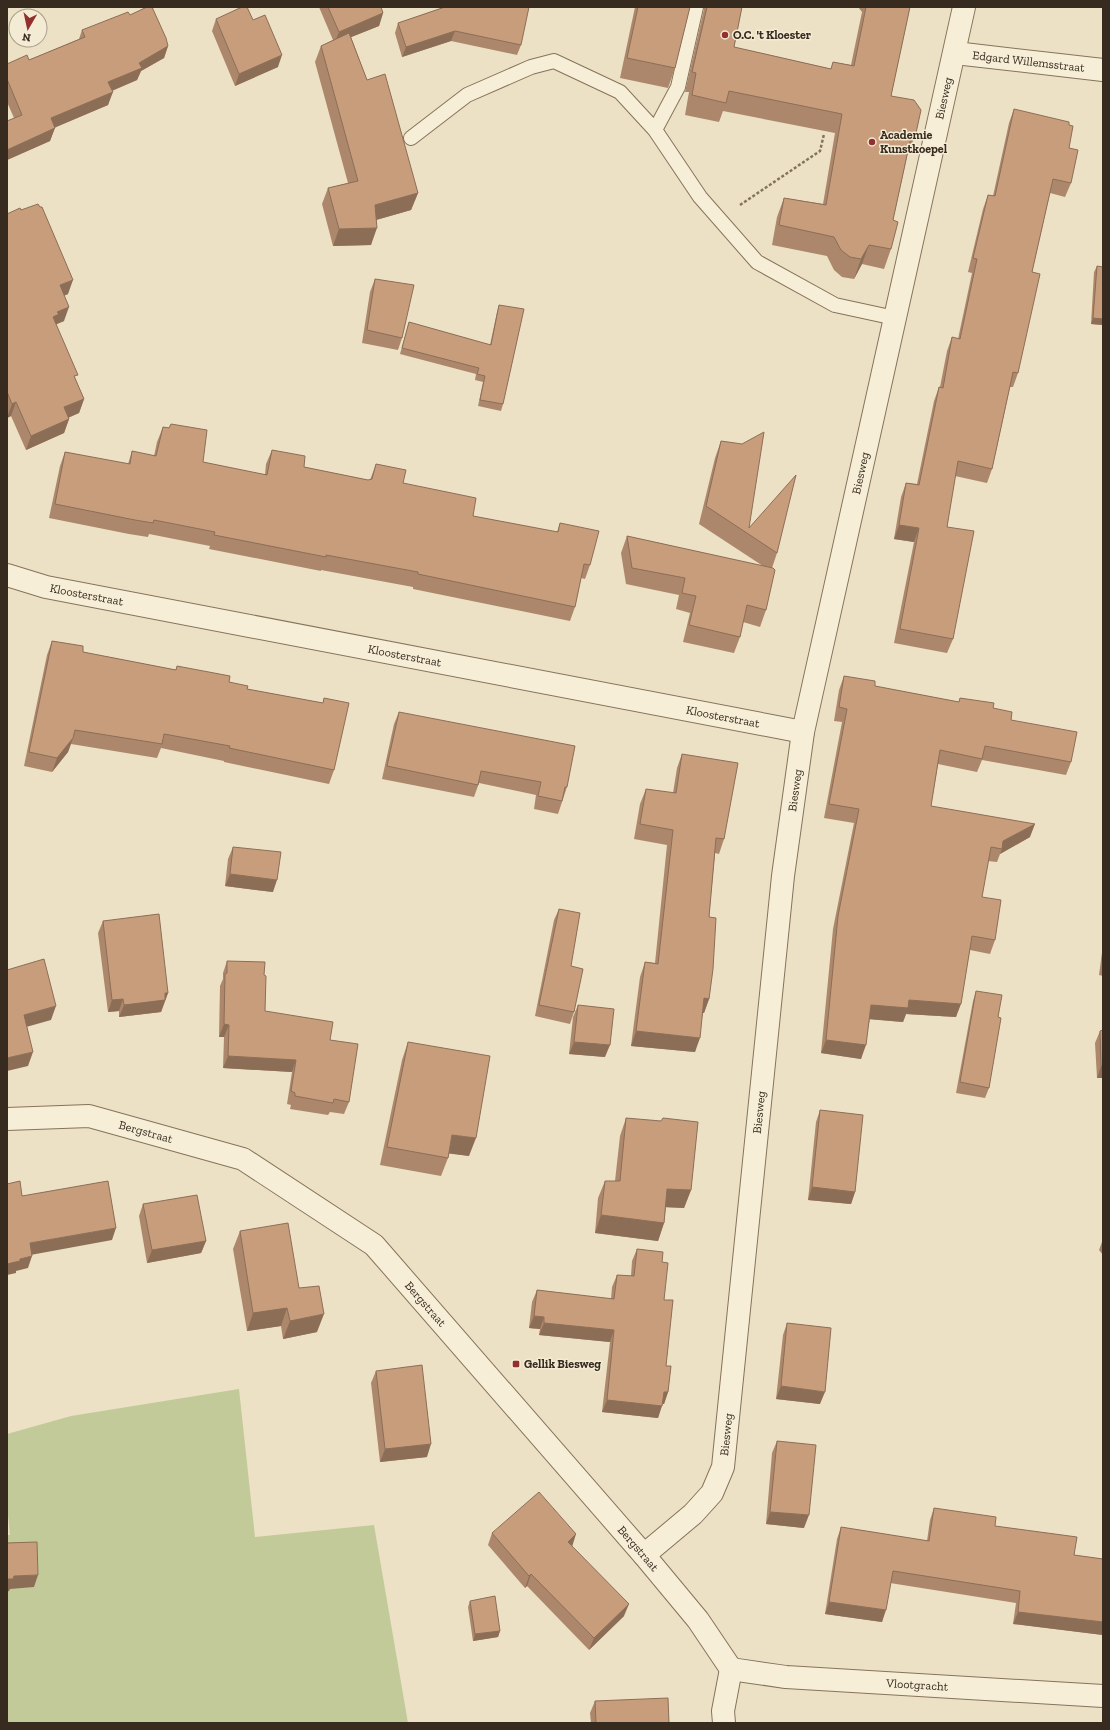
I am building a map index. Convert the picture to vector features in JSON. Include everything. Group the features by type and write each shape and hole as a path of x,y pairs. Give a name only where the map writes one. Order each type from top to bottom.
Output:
{"street":[{"name":"Biesweg","path":"644,1555 693,1514 712,1493 723,1467 783,876 803,732 964,7"},
{"name":"Edgard Willemsstraat","path":"955,53 1103,70"},
{"name":"Kloosterstraat","path":"7,575 46,587 803,732"},
{"name":"Bergstraat","path":"7,1119 89,1116 243,1159 374,1245 644,1555 698,1620 731,1669"},
{"name":"Vlootgracht","path":"731,1669 786,1677 1103,1696"},
{"path":"724,1723 723,1711 731,1669"}],"lane":[{"path":"655,130 678,87 696,7"},
{"path":"411,138 467,96 531,67 554,61 620,92 655,130 700,197 757,262 835,305 895,318"}],"path":[{"path":"720,219 820,151 824,134"}],"green space":[{"path":"239,1389 255,1537 374,1525 408,1723 7,1723 7,1535 10,1535 7,1505 7,1434 71,1416"}],"building":[{"path":"147,7 152,7 168,46 139,63 142,68 108,82 113,92 51,118 55,128 7,150 7,121 22,115 7,79 7,64 27,55 29,60 85,37 82,30 128,12 130,15"},
{"path":"242,7 247,7 253,20 265,15 282,55 239,74 216,19"},
{"path":"328,7 381,7 383,13 339,32"},
{"path":"445,7 529,7 521,45 455,31 406,47 398,23"},
{"path":"638,7 690,7 675,68 627,58"},
{"name":"Academie Kunstkoepel","path":"707,7 742,7 734,47 831,69 833,62 854,66 866,7 910,7 891,96 914,100 921,110 916,133 912,132 893,220 898,222 891,249 869,245 861,259 850,257 841,250 834,237 779,225 784,198 826,205 842,114 729,91 726,103 692,95 696,73 692,72"},
{"path":"349,33 367,80 385,74 418,193 375,205 377,228 339,229 328,188 358,181 321,46"},
{"path":"1014,109 1069,122 1069,125 1073,126 1069,148 1078,150 1071,183 1053,179 1032,272 1040,274 1018,373 1013,372 992,469 958,461 947,527 974,531 953,639 900,629 919,528 899,525 906,483 919,485 939,387 943,388 952,337 960,339 977,259 973,258 988,195 995,196"},
{"path":"38,204 42,207 73,280 60,285 69,307 57,312 59,314 53,317 78,375 74,376 84,399 64,407 69,419 31,436 16,402 12,404 7,392 7,214 20,208 21,210"},
{"path":"1097,266 1103,267 1103,319 1093,318"},
{"path":"375,279 414,285 402,338 367,330"},
{"path":"499,305 524,309 503,404 480,400 485,376 477,374 479,368 402,348 409,322 491,345"},
{"path":"171,424 207,430 203,462 267,475 272,450 305,456 304,467 368,480 372,479 376,464 406,470 403,483 476,498 473,516 558,532 560,523 599,531 590,565 584,564 575,607 418,574 418,572 326,555 326,557 214,535 215,532 154,520 153,523 55,504 65,452 130,464 132,451 156,456 163,427 169,428"},
{"path":"764,432 749,528 796,475 777,553 706,506 721,441 742,444"},
{"path":"627,536 773,568 775,570 766,610 747,605 740,637 689,625 696,596 682,593 685,578 632,568"},
{"path":"52,641 83,646 83,652 176,670 177,666 230,676 229,682 248,686 247,689 323,703 324,698 349,703 334,770 229,748 230,746 164,734 162,744 75,730 73,738 57,758 29,752"},
{"path":"844,676 875,681 875,686 959,702 960,698 994,703 993,708 1012,712 1011,720 1077,732 1071,762 985,746 982,759 940,750 931,806 1035,824 1003,841 1002,849 991,847 982,897 1001,900 995,940 972,936 961,1004 909,1000 908,1008 871,1005 866,1045 826,1040 838,916 859,809 829,804 847,709 839,707"},
{"path":"399,712 575,746 567,787 565,787 562,801 538,796 541,782 481,771 478,785 387,766"},
{"path":"682,754 738,763 724,839 716,838 709,917 716,918 713,969 709,999 704,998 700,1038 636,1031 645,962 658,964 673,830 640,824 646,789 676,793"},
{"path":"233,847 281,852 277,880 230,874"},
{"path":"559,909 580,913 571,966 583,969 574,1012 539,1005"},
{"path":"159,914 168,993 165,993 165,1000 124,1005 123,999 112,1000 103,921"},
{"path":"44,959 56,1006 24,1015 33,1052 7,1058 7,970"},
{"path":"227,961 265,962 265,1011 333,1022 330,1040 358,1044 349,1102 334,1099 333,1103 295,1096 295,1093 291,1091 296,1060 228,1056 229,1025 224,1024 225,974 227,973"},
{"path":"976,991 1002,995 998,1017 1001,1018 989,1088 960,1082"},
{"path":"578,1005 614,1009 610,1045 574,1042"},
{"path":"1103,1030 1103,1066 1101,1066 1100,1031"},
{"path":"408,1042 490,1056 476,1138 452,1135 448,1158 387,1147"},
{"path":"820,1110 863,1115 855,1192 812,1187"},
{"path":"626,1118 661,1121 663,1118 698,1122 691,1190 667,1189 664,1223 601,1215 605,1181 620,1181"},
{"path":"20,1181 22,1196 108,1181 116,1228 30,1243 32,1256 7,1264 7,1184"},
{"path":"197,1195 206,1241 152,1250 143,1204"},
{"path":"288,1223 299,1288 319,1286 324,1314 290,1321 287,1308 253,1313 240,1231"},
{"path":"637,1249 663,1252 662,1262 668,1263 664,1300 673,1300 666,1366 671,1366 668,1392 664,1392 662,1406 607,1400 614,1330 544,1323 544,1317 534,1316 537,1290 614,1299 617,1275 634,1276"},
{"path":"787,1323 831,1328 825,1392 781,1386"},
{"path":"422,1365 431,1444 385,1449 376,1371"},
{"path":"777,1441 816,1445 809,1515 770,1512"},
{"path":"539,1492 576,1534 568,1542 629,1604 594,1638 531,1574 529,1576 492,1533"},
{"path":"934,1508 996,1517 995,1526 1077,1537 1074,1555 1103,1559 1103,1622 1018,1612 1020,1591 893,1571 886,1610 829,1602 841,1527 929,1541"},
{"path":"37,1542 38,1575 14,1576 13,1579 7,1579 7,1543"},
{"path":"495,1596 500,1631 475,1634 470,1601"},
{"path":"668,1698 669,1723 596,1723 595,1701"}],"place":[{"name":"O.C. 't Kloester","path":"725,35"},
{"name":"Academie Kunstkoepel","path":"872,142"},
{"name":"Gellik Biesweg","path":"516,1364"}]}
